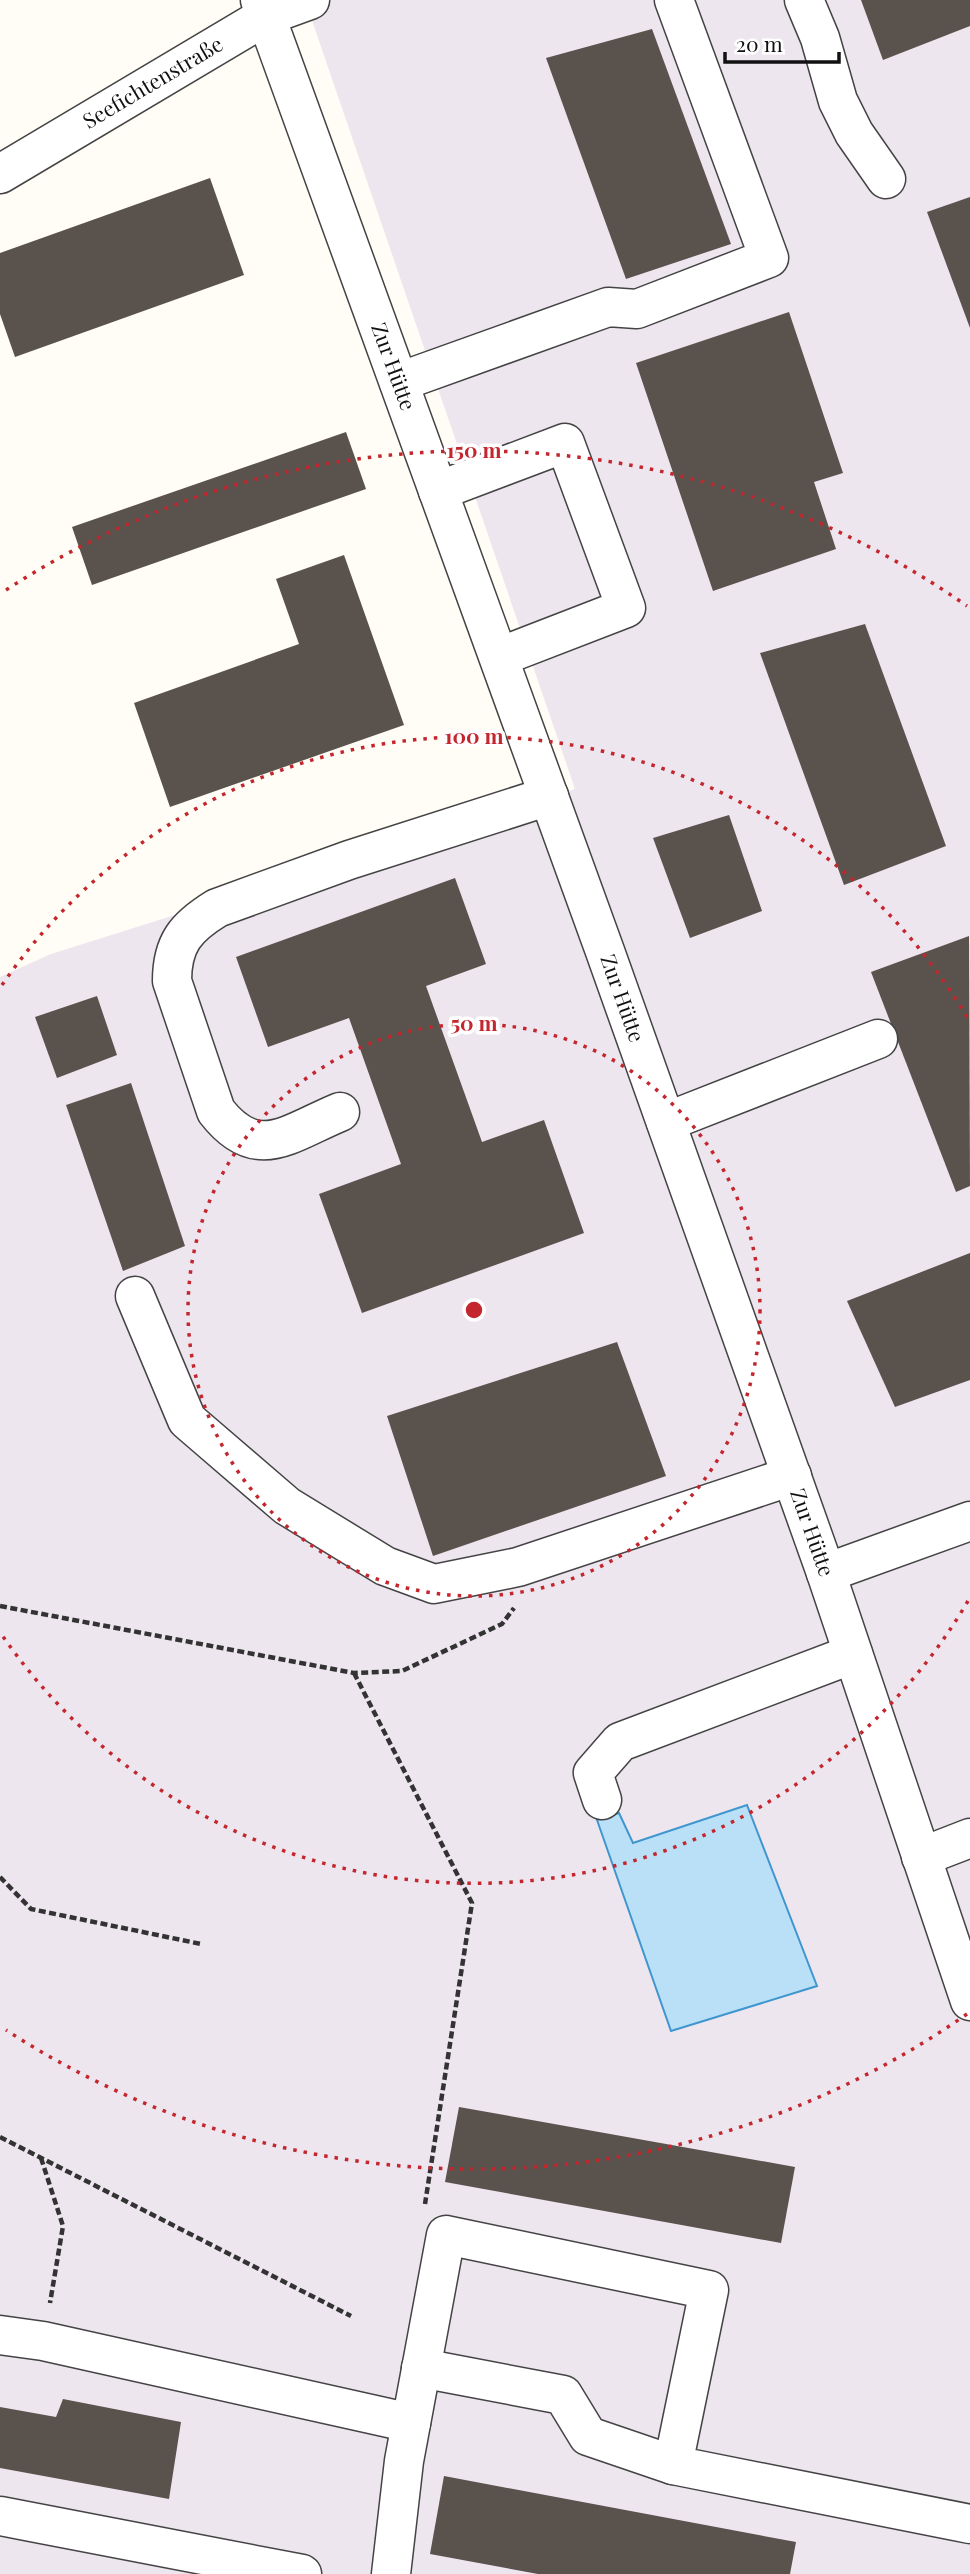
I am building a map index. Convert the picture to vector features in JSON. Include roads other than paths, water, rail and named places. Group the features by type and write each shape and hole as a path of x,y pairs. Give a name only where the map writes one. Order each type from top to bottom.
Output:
{"street":[{"name":"Seefichtenstraße","path":"0,174 263,8 310,0"},
{"path":"399,382 608,307 637,309 769,258 674,0"},
{"path":"804,0 820,38 838,101 854,133 886,179"},
{"name":"Zur Hütte","path":"263,8 792,1476 970,2001"},
{"path":"438,491 565,443 626,608 499,657"},
{"path":"340,1112 270,1141 248,1140 229,1128 216,1111 172,981 172,959 183,936 198,919 217,908 349,860 549,796"},
{"path":"666,1122 878,1039"},
{"path":"135,1296 187,1420 287,1506 385,1566 434,1584 518,1567 792,1476"},
{"path":"826,1573 970,1522"},
{"path":"602,1800 593,1773 620,1742 853,1654"},
{"path":"922,1857 970,1838"},
{"path":"391,2574 404,2461 446,2235 709,2290 673,2465"},
{"path":"0,2335 43,2341 411,2423"},
{"path":"421,2368 564,2395 588,2436 673,2465 970,2524"},
{"path":"0,2516 302,2574"}],"water":[{"path":"747,1805 817,1986 671,2031 597,1820 619,1813 633,1843"}]}
